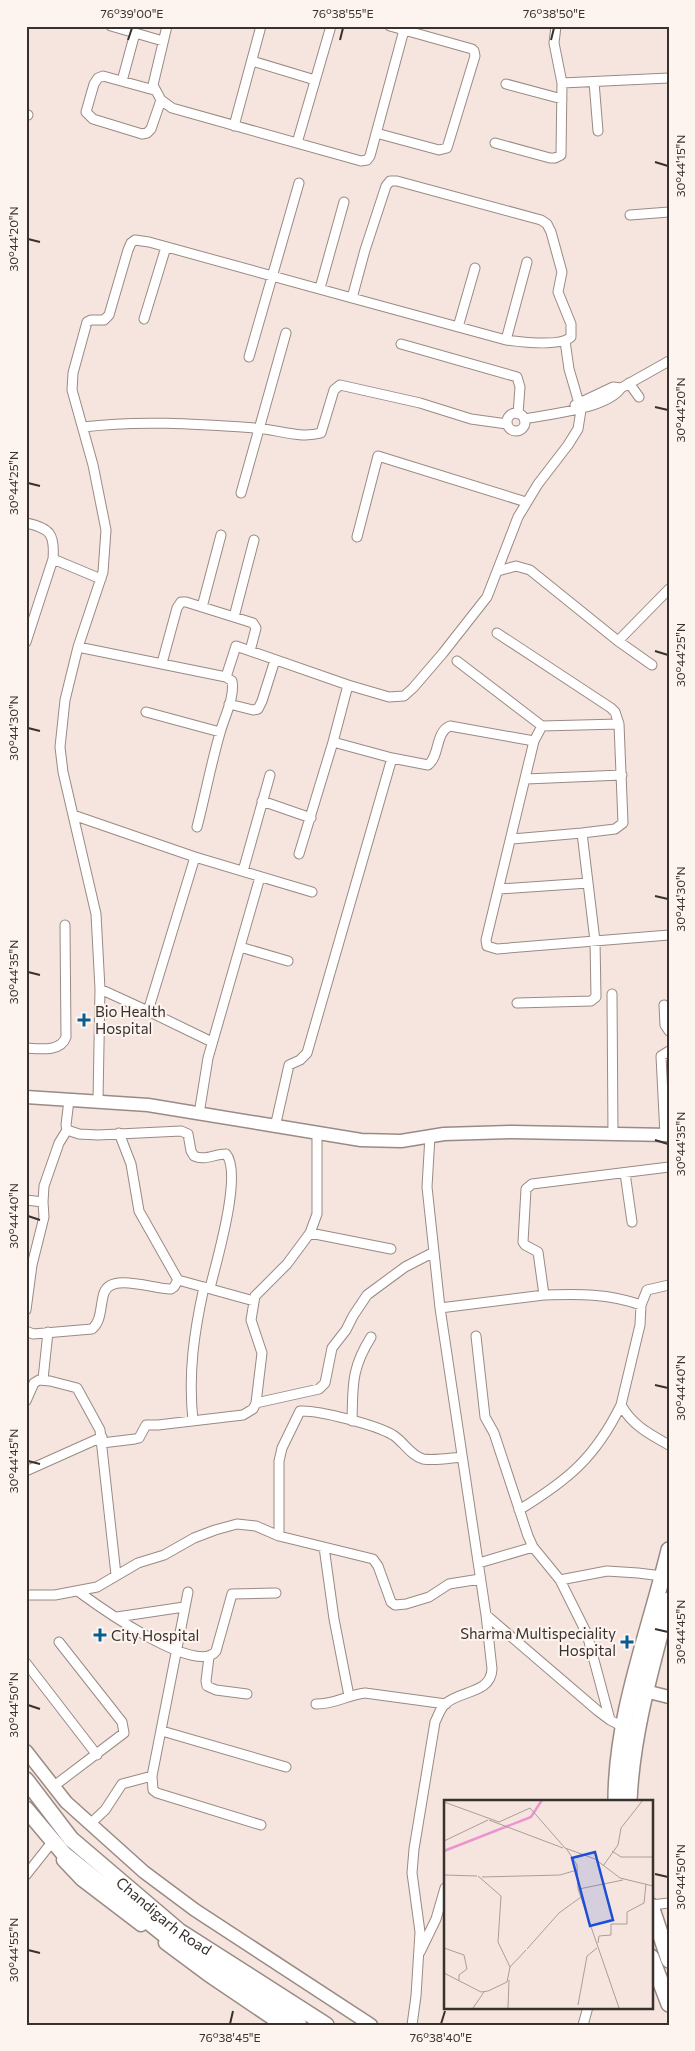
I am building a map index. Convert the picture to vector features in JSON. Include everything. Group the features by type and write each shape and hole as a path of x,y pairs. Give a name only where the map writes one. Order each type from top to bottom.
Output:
{"highway":[{"path":"639,1690 640,1655 669,1550"},
{"path":"629,1800 630,1730 639,1690 669,1600"},
{"path":"616,1800 619,1748 630,1730"},
{"name":"Chandigarh Road","path":"26,1780 71,1839 179,1931 326,2025"},
{"path":"26,1809 64,1854 166,1936 299,2025"},
{"path":"652,1909 669,1960"},
{"path":"652,1959 669,2004"}],"main road":[{"path":"26,1097 148,1105 361,1140 401,1141 430,1136 512,1132 667,1135"},
{"path":"639,1690 669,1697"},
{"path":"26,1751 66,1802 144,1872 195,1910 370,2025"},
{"path":"26,1820 82,1880 208,1975 282,2025"}],"street":[{"path":"111,26 163,41"},
{"path":"167,26 153,85 161,100 172,108 361,161 367,160 376,133 404,30"},
{"path":"234,126 261,26"},
{"path":"296,143 331,26"},
{"path":"376,133 439,150 447,148 475,53 472,49 390,26"},
{"path":"495,143 550,158 561,155 562,83 554,43 556,26"},
{"path":"122,81 135,33"},
{"path":"252,60 315,80"},
{"path":"154,90 103,76 98,78 94,84 86,112 93,119 142,134 148,133 151,129 161,100"},
{"path":"562,83 669,78"},
{"path":"594,82 598,131"},
{"path":"506,84 562,99"},
{"path":"98,1101 100,989 94,899 73,815 60,747 65,700 78,646 101,579 106,530 83,427 72,390 72,380 87,322 91,320 104,320 109,315 131,243 139,240 506,340 532,342 565,341 571,337 571,324 558,292 562,272 547,224 541,220 397,181 390,181 386,186 365,250 352,298"},
{"path":"249,357 299,183"},
{"path":"320,288 344,202"},
{"path":"630,215 669,212"},
{"path":"144,319 166,247"},
{"path":"506,340 527,262"},
{"path":"458,327 475,268"},
{"path":"242,494 286,333"},
{"path":"226,677 236,646 348,685 389,697 404,696 413,688 487,597 510,535 526,502 577,431 580,406 569,369 565,341"},
{"path":"83,427 121,423 175,422 259,428 308,436 321,433 333,393 340,385 420,403 471,419 507,424 510,429 518,431 523,428 520,387 517,377 401,344"},
{"path":"507,424 510,416 521,417 570,411 617,394 625,385 669,361"},
{"path":"625,385 639,398"},
{"path":"357,537 378,456 526,502"},
{"path":"26,522 48,530 54,545 53,559 26,642"},
{"path":"202,607 222,535"},
{"path":"234,617 254,540"},
{"path":"53,559 101,579"},
{"path":"498,571 516,566 530,570 618,641 652,665"},
{"path":"618,641 669,590"},
{"path":"162,663 178,604 186,602 254,623 256,626 250,651"},
{"path":"498,633 611,708 615,712 619,724 623,823 615,829 512,839"},
{"path":"78,646 226,677 232,680 233,686 229,704 220,732 197,827"},
{"path":"229,704 253,710 258,709 275,660"},
{"path":"457,661 542,726 619,724"},
{"path":"300,854 348,685"},
{"path":"146,712 220,732"},
{"path":"333,742 392,758 428,765 433,758 443,732 450,726 534,742"},
{"path":"542,726 534,742 486,940 487,946 497,949 669,935"},
{"path":"276,1127 289,1065 300,1060 307,1052 392,758"},
{"path":"243,871 270,775"},
{"path":"526,778 622,775"},
{"path":"262,801 311,818"},
{"path":"73,815 195,857 312,892"},
{"path":"517,1003 591,1002 596,997 596,941 582,832"},
{"path":"148,1011 195,857"},
{"path":"199,1114 204,1074 212,1042 260,877"},
{"path":"499,889 588,883"},
{"path":"26,1048 59,1047 66,1037 65,925"},
{"path":"240,947 288,961"},
{"path":"100,989 212,1042"},
{"path":"612,994 613,1134"},
{"path":"664,1005 665,1025 669,1030"},
{"path":"667,1135 661,1056 669,1051"},
{"path":"26,1310 32,1265 43,1225 42,1202 46,1178 59,1143 67,1130 69,1100"},
{"path":"67,1130 72,1133 89,1135 181,1131 188,1134 191,1151 194,1156 204,1158 226,1154 229,1158 230,1201 195,1328 191,1361 190,1396 193,1421"},
{"path":"119,1134 131,1164 139,1211 178,1280 254,1301"},
{"path":"26,1471 102,1440 139,1438 146,1424 243,1415 253,1409 256,1403 262,1353 251,1320 254,1301 259,1291 287,1264 310,1233 317,1214 317,1134"},
{"path":"412,2025 420,1932 412,1873 414,1849 435,1722 446,1704 458,1696 487,1684 492,1678 486,1615 440,1308 426,1177 430,1136"},
{"path":"544,1295 538,1252 525,1246 523,1242 526,1189 532,1184 669,1167"},
{"path":"625,1173 632,1222"},
{"path":"26,1200 42,1202"},
{"path":"310,1233 391,1249"},
{"path":"256,1403 322,1387 332,1348 346,1330 367,1295 405,1267 434,1252"},
{"path":"26,1331 33,1334 92,1329 98,1325 100,1306 105,1289 111,1285 139,1283 171,1289 178,1280"},
{"path":"519,1510 553,1489 571,1475 597,1446 621,1405 640,1325 641,1305 647,1290 669,1284"},
{"path":"440,1308 544,1295 587,1293 606,1295 641,1305"},
{"path":"43,1379 48,1332"},
{"path":"476,1336 485,1417 494,1433 533,1547 560,1580 587,1634 610,1720"},
{"path":"352,1421 353,1376 361,1352 371,1337"},
{"path":"26,1401 34,1383 43,1379 76,1388 102,1440 116,1575"},
{"path":"279,1536 279,1461 282,1448 300,1411 298,1394"},
{"path":"621,1405 627,1416 642,1430 669,1445"},
{"path":"300,1411 314,1412 352,1421 392,1435 408,1450 423,1458 462,1457"},
{"path":"26,1596 79,1592 104,1584 138,1563 164,1555 194,1538 237,1524 256,1526 279,1536 373,1559 378,1566 391,1602 395,1605 406,1604 429,1597 449,1584 480,1579"},
{"path":"324,1547 334,1619 349,1696"},
{"path":"478,1563 533,1547"},
{"path":"560,1580 607,1571 662,1576"},
{"path":"79,1592 154,1640 175,1650 210,1657"},
{"path":"188,1592 175,1650 151,1786 157,1794 261,1825"},
{"path":"247,1694 216,1690 208,1686 206,1682 210,1657 214,1655 218,1648 232,1594 276,1593"},
{"path":"117,1617 184,1607"},
{"path":"486,1615 610,1720 630,1730"},
{"path":"54,1786 124,1733 122,1722 59,1642"},
{"path":"26,1663 97,1754"},
{"path":"316,1704 335,1703 356,1694 371,1694 446,1704"},
{"path":"162,1732 286,1767"},
{"path":"90,1824 104,1810 122,1784 152,1776"},
{"path":"26,1876 49,1846"},
{"path":"419,1955 436,1919 444,1891"},
{"path":"652,1906 669,1904"},
{"path":"583,2025 588,2008"}],"place":[{"name":"Bio Health Hospital","path":"84,1020"},
{"name":"City Hospital","path":"100,1635"},
{"name":"Sharma Multispeciality Hospital","path":"627,1642"}]}
